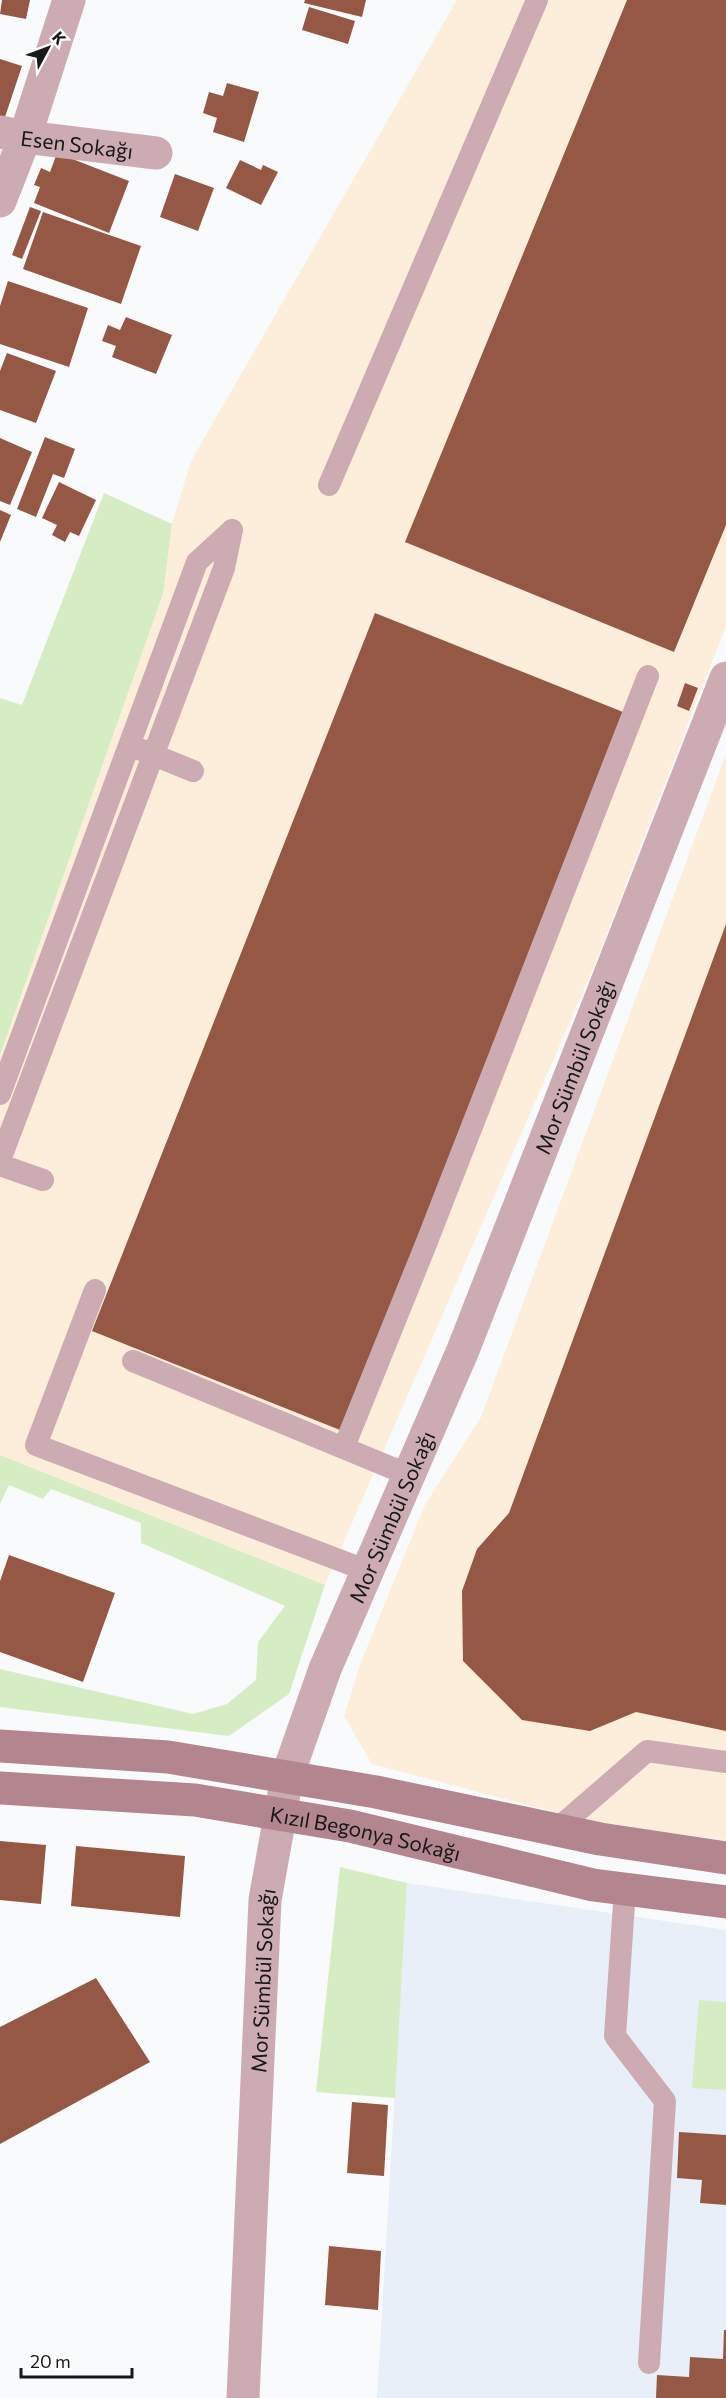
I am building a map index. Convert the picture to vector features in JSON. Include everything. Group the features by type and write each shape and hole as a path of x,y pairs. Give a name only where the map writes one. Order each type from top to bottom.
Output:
{"street":[{"path":"0,201 12,135 69,0"},
{"name":"Esen Sokağı","path":"12,135 156,153"},
{"name":"Mor Sümbül Sokağı","path":"243,2398 265,1900 286,1777 325,1669 463,1350 726,678"},
{"name":"Kızıl Begonya Sokağı","path":"0,1746 168,1757 376,1792 600,1839 726,1858"},
{"name":"Kızıl Begonya Sokağı","path":"0,1788 195,1800 350,1826 593,1885 726,1902"}],"lane":[{"path":"329,485 537,0"},
{"path":"0,1094 197,562 232,530 224,568 0,1160"},
{"path":"344,1447 426,1244 648,676"},
{"path":"129,744 193,771"},
{"path":"0,1165 43,1180"},
{"path":"95,1290 36,1445 368,1571"},
{"path":"133,1361 409,1475"},
{"path":"557,1829 647,1751 726,1762"},
{"path":"625,1889 615,2036 665,2101 649,2363"}],"shaded area":[{"path":"457,0 726,0 726,626 595,964 325,1585 0,1455 0,1055 163,594 172,524 191,461"},
{"path":"726,754 726,1840 601,1824 372,1764 344,1716 361,1662 425,1505 481,1417"},
{"path":"407,1883 726,1930 726,2398 377,2398"}],"green space":[{"path":"104,493 172,524 163,594 0,1055 0,698 22,705"},
{"path":"0,1455 325,1585 289,1694 229,1736 0,1707 0,1669 193,1714 227,1704 256,1680 258,1642 285,1606 141,1543 141,1523 51,1489 43,1499 9,1485 0,1504"},
{"path":"340,1867 407,1883 395,2098 316,2092"},
{"path":"699,2000 726,2002 726,2090 692,2088"}],"building":[{"path":"2,0 30,0 26,19 0,14"},
{"path":"305,0 366,0 362,17 304,3"},
{"path":"627,0 726,0 726,525 674,652 405,542"},
{"path":"309,7 355,21 348,44 302,30"},
{"path":"0,59 22,66 4,120 0,118"},
{"path":"227,83 259,92 244,142 213,132 217,118 203,113 209,92 223,96"},
{"path":"57,153 129,181 109,233 34,203 40,187 34,185 41,168 50,172"},
{"path":"240,160 261,170 263,165 278,172 261,205 226,188"},
{"path":"175,174 214,188 198,231 160,217"},
{"path":"30,207 41,211 22,259 12,255"},
{"path":"43,212 141,246 121,304 23,269"},
{"path":"8,281 88,308 69,367 0,344 0,306"},
{"path":"126,317 172,335 156,374 112,357 116,346 102,341 108,325 120,330"},
{"path":"7,353 56,371 36,423 0,410 0,371"},
{"path":"45,437 75,449 64,478 53,474 36,517 17,509"},
{"path":"0,438 32,452 10,505 0,501"},
{"path":"59,482 96,500 79,536 70,532 65,542 52,535 57,525 42,518"},
{"path":"0,510 11,515 0,542"},
{"path":"375,613 628,714 345,1432 92,1331"},
{"path":"685,683 698,688 689,711 677,706"},
{"path":"726,924 726,1731 636,1712 590,1731 522,1720 463,1661 462,1591 477,1549 509,1513"},
{"path":"9,1555 115,1593 83,1682 0,1652 0,1581"},
{"path":"0,1841 46,1845 41,1904 0,1900"},
{"path":"76,1846 185,1856 180,1917 71,1906"},
{"path":"96,1978 150,2062 0,2144 0,2027"},
{"path":"352,2102 388,2105 384,2176 347,2173"},
{"path":"679,2132 726,2135 726,2205 700,2203 702,2180 677,2178"},
{"path":"329,2246 381,2251 378,2310 325,2305"},
{"path":"724,2330 726,2330 726,2398 656,2398 657,2375 689,2377 690,2357 723,2359"}]}
